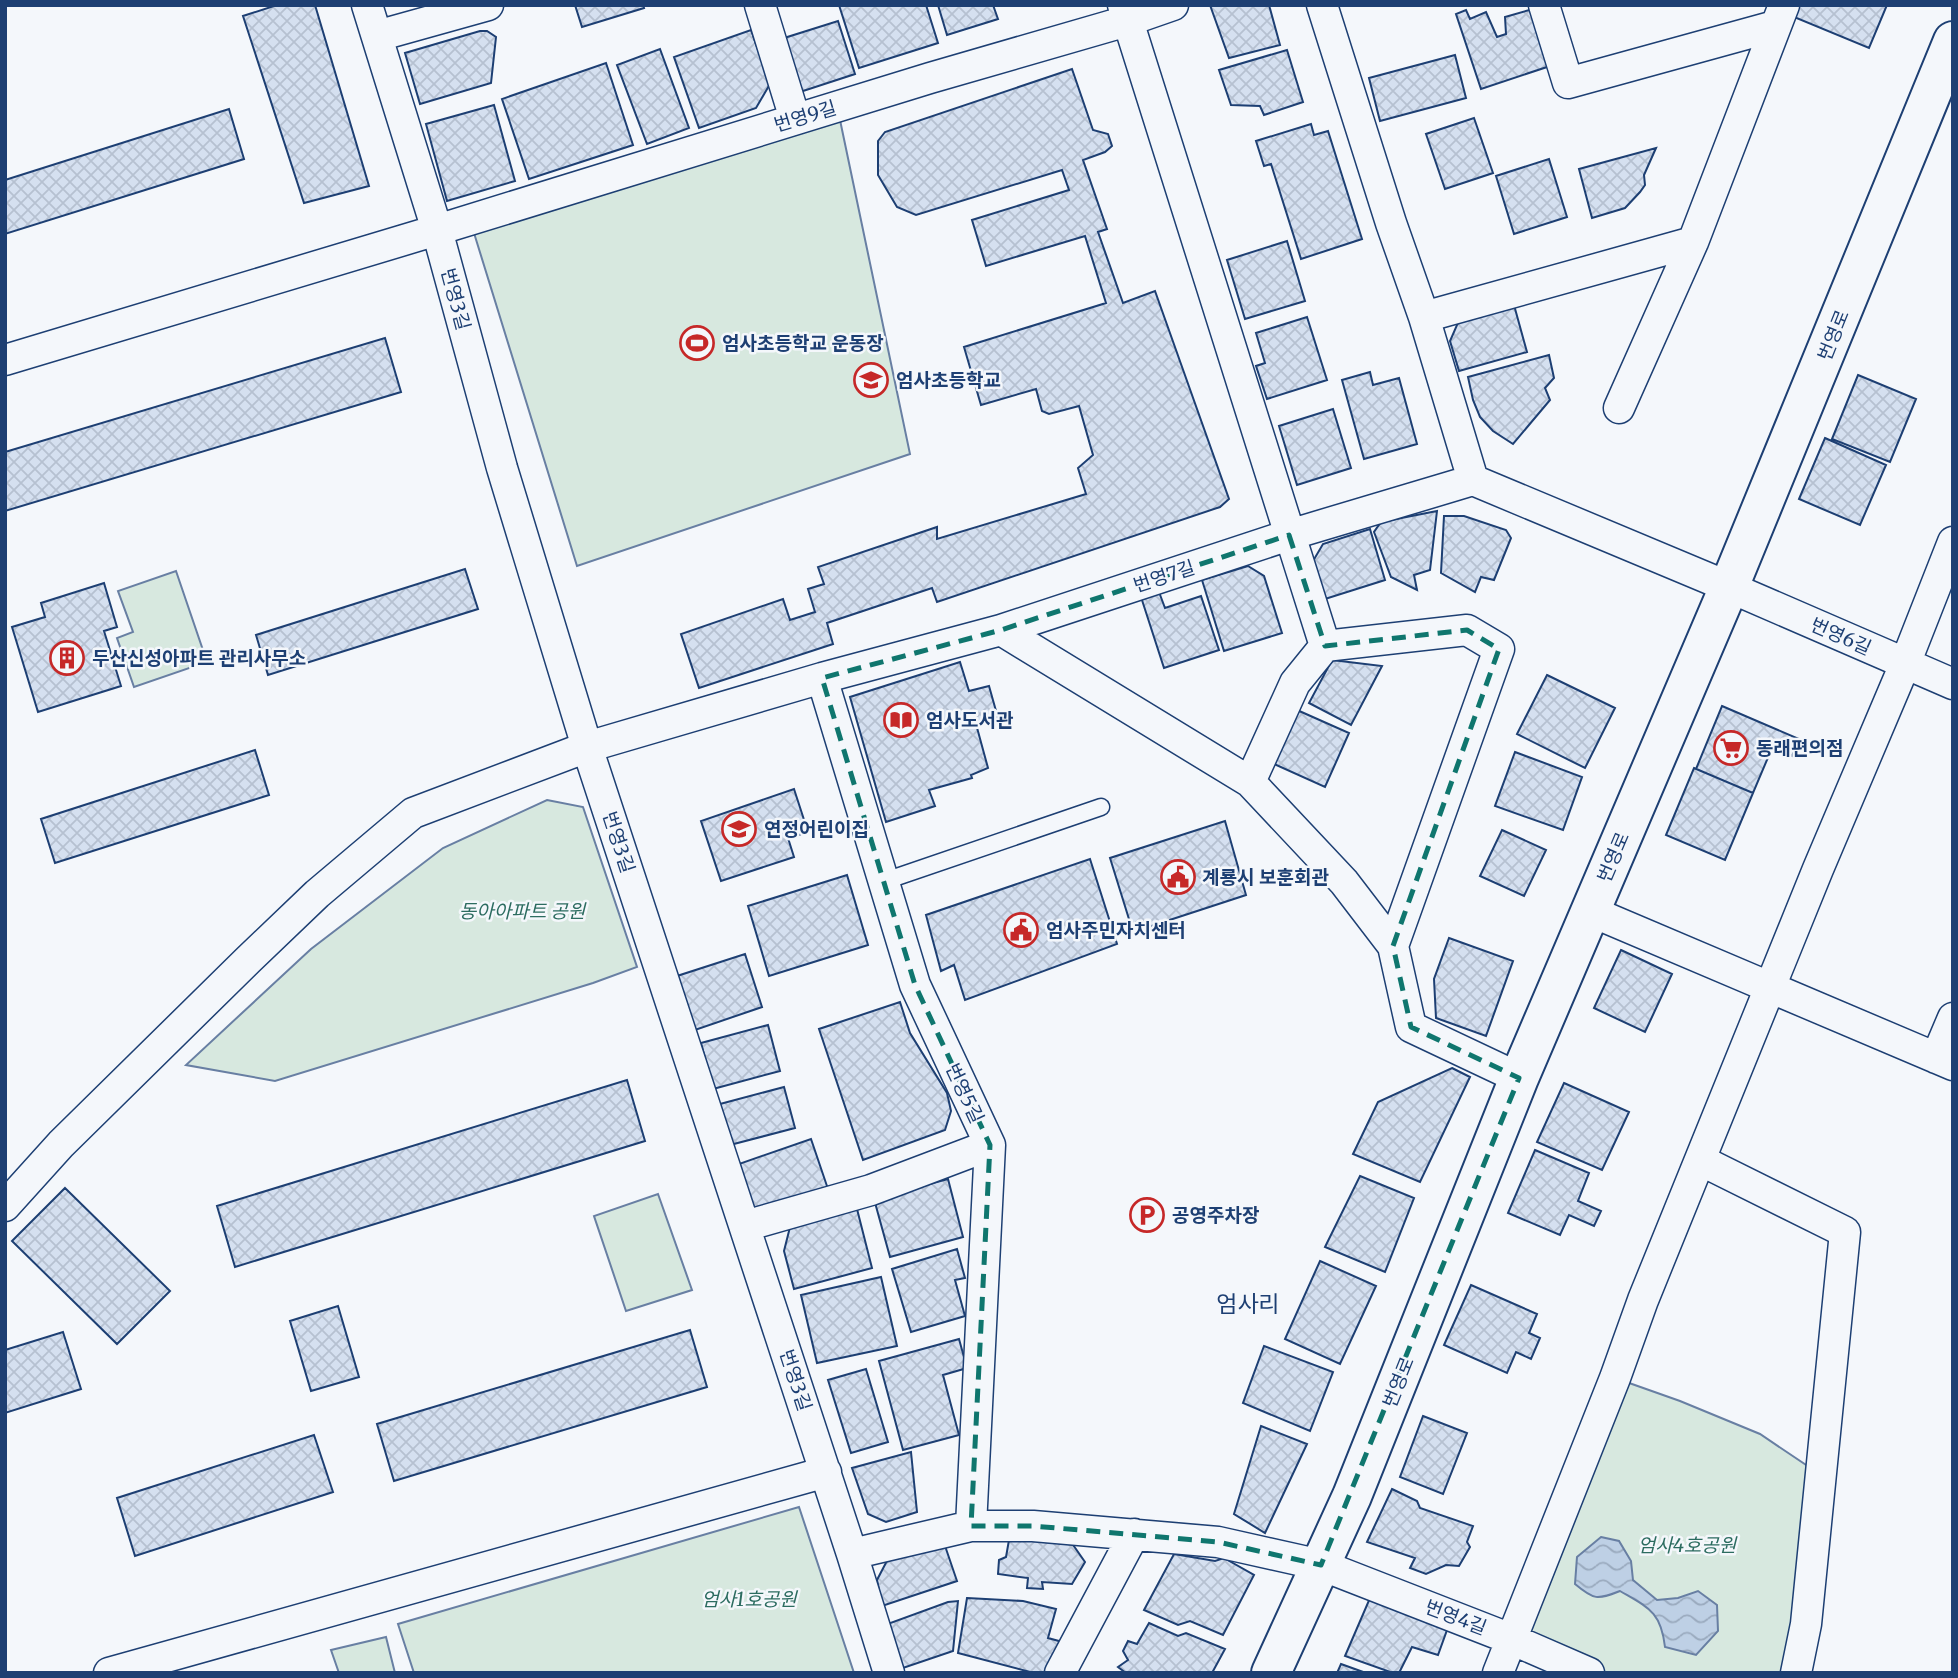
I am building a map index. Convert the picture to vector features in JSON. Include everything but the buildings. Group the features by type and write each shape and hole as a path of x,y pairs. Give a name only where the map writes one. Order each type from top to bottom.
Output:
{"street":[{"name":"번영3길","path":"367,5 437,230 502,468 587,747 826,1472 889,1673"},
{"path":"377,36 488,5"},
{"path":"760,5 795,119"},
{"name":"번영9길","path":"5,360 437,230 1125,13 1173,5"},
{"path":"1322,5 1391,223 1424,317 1473,480 1729,587"},
{"path":"1545,5 1568,83 1780,16"},
{"path":"1125,13 1325,646"},
{"path":"1619,408 1692,242 1780,16"},
{"name":"번영로","path":"1271,1673 1352,1496 1519,1077 1729,587 1953,41"},
{"path":"1424,317 1692,242"},
{"name":"번영7길","path":"5,1206 61,1143 248,960 317,894 413,813 587,747 1001,629 1289,535 1473,480"},
{"path":"1498,1673 1615,1378 1643,1300 1953,542"},
{"name":"번영6길","path":"1729,587 1953,684"},
{"path":"1001,629 1250,782 1344,883 1393,946 1411,1027 1519,1077"},
{"path":"1250,782 1295,683 1325,646 1467,630 1499,649 1393,946"},
{"name":"번영5길","path":"822,678 915,985 990,1145 971,1527"},
{"path":"1590,911 1944,1061 1953,1018"},
{"path":"745,1226 871,1190 990,1145"},
{"path":"1700,1160 1845,1232 1806,1624 1796,1673"},
{"path":"109,1673 826,1472"},
{"path":"852,1554 971,1527 1033,1525 1217,1542 1321,1565"},
{"path":"1059,1673 1133,1534"},
{"name":"번영4길","path":"1321,1565 1511,1639 1589,1673"}],"lane":[{"path":"882,883 1101,807"}],"highlighted area":[{"path":"1289,535 1325,646 1467,630 1499,649 1393,946 1411,1027 1519,1078 1321,1565 1218,1542 1033,1526 971,1526 990,1145 915,985 822,678 1001,630"}],"green space":[{"name":"엄사초등학교 운동장","path":"840,120 910,454 577,566 474,233"},
{"path":"176,571 207,662 134,687 117,638 133,632 118,591"},
{"name":"동아아파트 공원","path":"547,800 583,807 637,967 275,1081 186,1065 311,949 443,848"},
{"path":"658,1194 692,1290 626,1311 594,1216"},
{"name":"엄사4호공원","path":"1615,1378 1760,1434 1821,1475 1796,1673 1589,1673 1515,1641"},
{"name":"엄사1호공원","path":"799,1507 854,1673 414,1673 398,1624"},
{"path":"386,1637 395,1673 339,1673 331,1650"}],"water":[{"path":"1601,1537 1619,1541 1631,1561 1633,1580 1657,1600 1678,1598 1698,1591 1717,1605 1718,1631 1696,1655 1665,1647 1657,1618 1646,1607 1620,1591 1596,1597 1575,1584 1577,1557"}],"place":[{"name":"엄사초등학교 운동장","path":"697,343"},
{"name":"엄사초등학교","path":"871,380"},
{"name":"두산신성아파트 관리사무소","path":"67,658"},
{"name":"엄사도서관","path":"901,720"},
{"name":"동래편의점","path":"1731,748"},
{"name":"연정어린이집","path":"739,829"},
{"name":"계룡시 보훈회관","path":"1178,877"},
{"name":"엄사주민자치센터","path":"1021,930"},
{"name":"공영주차장","path":"1147,1215"}],"district":[{"name":"엄사리","path":"1248,1304"}]}
